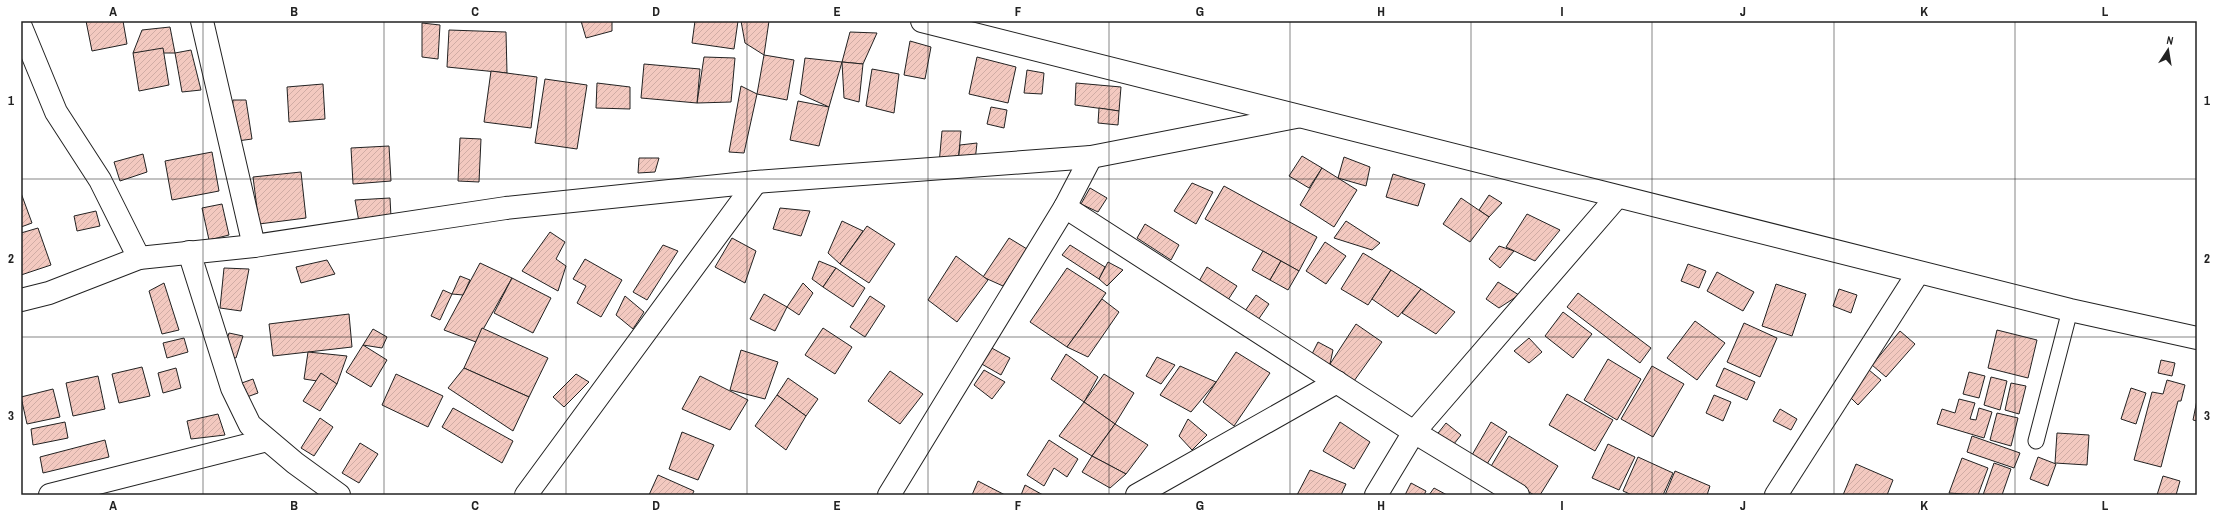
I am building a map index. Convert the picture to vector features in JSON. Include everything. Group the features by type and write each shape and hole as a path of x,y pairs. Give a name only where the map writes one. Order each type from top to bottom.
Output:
{"street":[{"path":"202,21 254,246"},
{"path":"922,21 1303,116 1617,198 2070,310 2197,338"},
{"path":"21,27 56,112 100,180 139,258"},
{"path":"21,300 49,293 139,258 254,246 506,208 756,182 1091,158 1303,116"},
{"path":"890,495 1065,207 1091,158"},
{"path":"526,495 756,182"},
{"path":"1376,495 1414,432 1617,198"},
{"path":"1065,207 1414,432 1518,495"},
{"path":"189,252 232,388 250,425 267,440 339,495"},
{"path":"1776,495 1918,272"},
{"path":"1137,495 1337,382"},
{"path":"50,495 267,440"}],"lane":[{"path":"2036,441 2070,310"}],"building":[{"path":"86,21 123,21 127,44 92,51"},
{"path":"581,21 612,21 612,31 586,38"},
{"path":"695,21 738,21 734,49 692,43"},
{"path":"741,21 769,21 764,55 745,43"},
{"path":"422,23 440,25 438,59 422,57"},
{"path":"170,27 175,53 133,53 142,30"},
{"path":"449,30 506,32 507,73 447,67"},
{"path":"850,32 877,33 863,64 842,62"},
{"path":"910,41 931,47 925,79 904,75"},
{"path":"163,48 169,85 139,91 133,53"},
{"path":"191,50 201,90 182,92 175,53"},
{"path":"764,55 794,60 787,100 757,94"},
{"path":"704,57 735,58 731,102 697,103"},
{"path":"977,57 1016,67 1008,103 969,94"},
{"path":"805,58 842,62 829,107 800,94"},
{"path":"842,62 863,64 859,102 844,98"},
{"path":"644,64 700,69 697,103 641,98"},
{"path":"872,69 899,74 894,113 866,106"},
{"path":"1027,70 1044,73 1042,94 1024,93"},
{"path":"491,71 537,77 531,128 484,122"},
{"path":"545,79 587,85 577,149 535,143"},
{"path":"597,83 630,87 630,109 596,108"},
{"path":"1076,83 1121,87 1119,111 1075,105"},
{"path":"323,84 325,119 289,122 287,87"},
{"path":"741,86 757,94 744,153 729,152"},
{"path":"233,100 246,100 252,139 230,142"},
{"path":"798,101 829,107 819,146 790,140"},
{"path":"991,107 1007,110 1004,128 987,124"},
{"path":"1099,108 1119,111 1118,125 1098,123"},
{"path":"942,131 961,131 958,163 939,164"},
{"path":"460,138 481,139 479,182 458,181"},
{"path":"977,143 975,161 958,163 960,145"},
{"path":"389,146 391,181 353,184 351,148"},
{"path":"212,152 219,191 172,200 165,161"},
{"path":"143,154 147,172 120,181 114,162"},
{"path":"1302,156 1322,168 1309,188 1289,176"},
{"path":"1344,157 1370,167 1366,186 1338,178"},
{"path":"639,158 659,158 655,172 638,173"},
{"path":"1322,168 1357,190 1334,227 1300,205"},
{"path":"301,172 306,218 259,224 253,177"},
{"path":"1393,174 1425,184 1418,206 1386,197"},
{"path":"1192,183 1213,192 1196,224 1174,211"},
{"path":"1224,186 1317,237 1299,271 1205,219"},
{"path":"1090,188 1107,198 1098,212 1081,204"},
{"path":"21,193 32,223 21,227"},
{"path":"1489,195 1502,203 1489,217 1479,210"},
{"path":"390,198 391,217 359,222 355,200"},
{"path":"1461,198 1489,217 1470,242 1443,224"},
{"path":"222,204 229,235 209,240 202,208"},
{"path":"780,208 810,211 801,236 773,229"},
{"path":"96,211 100,226 77,231 74,216"},
{"path":"1527,214 1560,230 1535,261 1506,247"},
{"path":"842,221 863,231 840,264 828,253"},
{"path":"1346,221 1380,243 1372,250 1334,238"},
{"path":"1145,224 1179,245 1171,260 1137,238"},
{"path":"867,226 895,244 869,283 840,264"},
{"path":"38,228 51,265 21,275 21,233"},
{"path":"550,232 565,242 556,259 566,266 558,291 522,271"},
{"path":"732,238 756,251 745,283 715,267"},
{"path":"1009,238 1027,249 1003,286 983,277"},
{"path":"1325,242 1346,256 1326,284 1306,271"},
{"path":"663,245 678,251 647,300 633,292"},
{"path":"1070,245 1105,267 1099,279 1062,255"},
{"path":"1499,246 1514,251 1500,268 1489,259"},
{"path":"1263,251 1281,261 1270,280 1252,270"},
{"path":"1363,253 1391,270 1368,305 1341,289"},
{"path":"956,256 988,280 957,322 928,300"},
{"path":"585,259 622,280 601,317 577,303 586,286 573,279"},
{"path":"327,260 335,274 301,283 296,267"},
{"path":"819,261 836,268 823,287 812,279"},
{"path":"1281,261 1299,271 1288,290 1270,280"},
{"path":"1108,262 1123,270 1107,286 1099,279"},
{"path":"480,263 512,278 476,342 444,330"},
{"path":"1688,264 1706,271 1699,288 1681,281"},
{"path":"1207,267 1237,286 1226,303 1197,285"},
{"path":"224,268 249,269 241,311 220,308"},
{"path":"836,268 865,288 853,307 823,287"},
{"path":"1067,268 1106,293 1067,347 1030,322"},
{"path":"1391,270 1421,289 1398,317 1372,299"},
{"path":"1717,272 1754,292 1743,311 1707,291"},
{"path":"460,276 470,280 463,295 452,294"},
{"path":"512,278 551,298 533,333 494,313"},
{"path":"1498,282 1519,295 1499,308 1486,299"},
{"path":"164,283 179,330 162,334 149,291"},
{"path":"803,283 813,293 799,315 787,307"},
{"path":"1776,284 1806,294 1792,336 1762,326"},
{"path":"1421,289 1455,312 1436,334 1402,313"},
{"path":"1839,289 1857,295 1851,313 1833,306"},
{"path":"443,290 452,294 440,320 431,316"},
{"path":"1578,293 1651,348 1640,363 1567,307"},
{"path":"764,294 787,307 775,331 750,319"},
{"path":"1256,295 1269,304 1258,320 1245,311"},
{"path":"625,296 644,312 633,329 616,315"},
{"path":"870,296 885,306 865,337 850,327"},
{"path":"1102,299 1119,312 1088,357 1067,347"},
{"path":"1563,312 1592,334 1573,358 1545,336"},
{"path":"349,314 352,347 273,356 269,324"},
{"path":"1695,321 1725,343 1697,380 1667,358"},
{"path":"1744,323 1777,338 1760,377 1727,362"},
{"path":"1356,324 1382,342 1354,381 1330,364"},
{"path":"482,328 548,358 529,397 464,368"},
{"path":"823,328 852,347 835,374 805,355"},
{"path":"373,329 387,337 382,348 363,345"},
{"path":"1997,330 2037,340 2028,378 1988,368"},
{"path":"1900,331 1915,344 1886,377 1872,365"},
{"path":"229,333 243,336 236,358 222,355"},
{"path":"184,338 188,352 167,358 163,343"},
{"path":"1529,338 1542,352 1529,363 1514,351"},
{"path":"1318,342 1333,350 1330,364 1309,360"},
{"path":"363,345 387,360 371,387 346,372"},
{"path":"988,346 1010,358 1001,375 980,363"},
{"path":"741,350 778,362 765,399 730,390"},
{"path":"308,352 347,356 337,384 304,379"},
{"path":"1236,352 1270,373 1234,426 1203,402"},
{"path":"1066,354 1098,377 1084,402 1051,379"},
{"path":"1157,357 1175,365 1161,384 1146,376"},
{"path":"1608,359 1641,379 1617,420 1584,400"},
{"path":"2161,360 2175,363 2172,376 2158,373"},
{"path":"1180,366 1216,382 1191,412 1160,395"},
{"path":"1652,366 1684,384 1653,437 1621,419"},
{"path":"142,367 150,396 119,403 112,374"},
{"path":"176,368 181,388 163,393 158,373"},
{"path":"464,368 529,397 513,431 448,388"},
{"path":"1724,368 1755,382 1747,400 1716,386"},
{"path":"984,370 1005,382 992,399 974,385"},
{"path":"1869,370 1881,380 1858,405 1847,394"},
{"path":"890,371 923,394 900,424 868,401"},
{"path":"1969,372 1985,376 1979,398 1963,394"},
{"path":"321,373 337,384 320,411 303,401"},
{"path":"396,374 443,396 428,427 382,405"},
{"path":"576,374 589,382 564,407 553,397"},
{"path":"1104,374 1134,393 1115,424 1084,402"},
{"path":"98,376 105,409 73,416 66,383"},
{"path":"700,376 748,400 730,430 682,409"},
{"path":"1991,377 2007,381 2000,410 1984,405"},
{"path":"788,378 818,399 806,416 777,395"},
{"path":"253,379 258,393 244,398 239,384"},
{"path":"2167,380 2185,385 2181,401 2178,401 2161,467 2134,460 2152,392 2163,394"},
{"path":"2011,383 2026,386 2019,414 2005,410"},
{"path":"2131,388 2146,393 2136,424 2121,419"},
{"path":"53,389 60,417 27,424 21,397"},
{"path":"1567,394 1613,420 1595,451 1549,425"},
{"path":"777,395 806,416 786,450 755,426"},
{"path":"1714,395 1731,402 1723,421 1706,413"},
{"path":"1959,399 1975,403 1970,419 1976,420 1979,408 1992,412 1984,438 1937,424 1942,409 1955,413"},
{"path":"2197,400 2197,421 2193,420"},
{"path":"1084,402 1115,424 1092,456 1059,436"},
{"path":"453,408 513,441 502,463 442,427"},
{"path":"1780,409 1797,419 1791,430 1773,421"},
{"path":"1997,413 2018,418 2011,446 1990,440"},
{"path":"218,414 225,435 191,439 187,421"},
{"path":"320,418 333,427 314,456 301,448"},
{"path":"1188,419 1207,435 1192,450 1179,436"},
{"path":"65,422 68,438 33,445 31,429"},
{"path":"1340,422 1370,442 1354,469 1323,451"},
{"path":"1491,422 1507,432 1487,464 1472,455"},
{"path":"1446,423 1461,435 1450,449 1435,437"},
{"path":"1115,424 1148,445 1126,474 1092,456"},
{"path":"682,432 714,445 698,480 669,469"},
{"path":"2057,433 2089,435 2087,465 2055,463"},
{"path":"1509,436 1558,466 1540,495 1534,495 1490,468"},
{"path":"1972,436 2020,453 2014,468 1967,452"},
{"path":"105,440 109,457 43,473 40,457"},
{"path":"1049,440 1078,459 1067,477 1054,468 1044,486 1027,475"},
{"path":"360,443 378,454 359,483 342,473"},
{"path":"1608,444 1635,457 1619,490 1592,478"},
{"path":"1092,456 1126,474 1110,488 1082,472"},
{"path":"1638,457 1673,473 1663,495 1632,495 1623,491"},
{"path":"2038,457 2056,464 2048,486 2030,479"},
{"path":"1962,458 1988,468 1978,495 1949,493"},
{"path":"1994,463 2011,469 2002,495 1983,495"},
{"path":"1856,464 1893,480 1887,495 1843,495"},
{"path":"1310,470 1346,484 1341,495 1297,495"},
{"path":"1675,471 1710,486 1707,495 1665,495"},
{"path":"658,475 694,491 692,495 649,495"},
{"path":"2163,476 2180,481 2176,495 2157,495"},
{"path":"978,481 1005,495 972,495"},
{"path":"1411,483 1426,491 1424,495 1405,495"},
{"path":"1025,485 1043,495 1021,495"},
{"path":"1434,488 1447,495 1429,495"}]}
